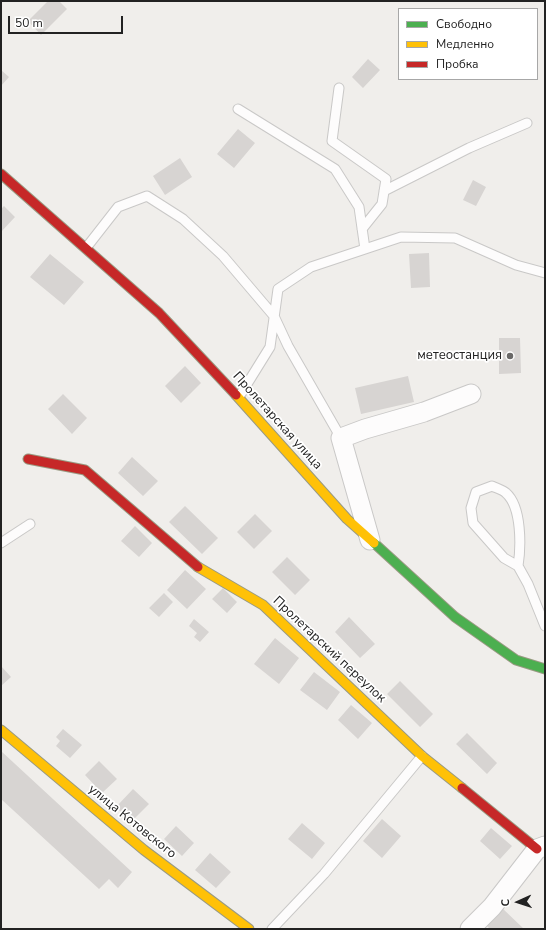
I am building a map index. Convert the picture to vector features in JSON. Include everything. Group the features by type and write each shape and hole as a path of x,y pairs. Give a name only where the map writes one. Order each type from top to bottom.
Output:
{"street":[{"name":"Пролетарская улица","path":"1,174 159,313 239,398 347,519 370,540 455,617 516,660 545,669"},
{"path":"370,540 341,438 365,429 424,412 471,394"},
{"name":"Пролетарский переулок","path":"28,459 85,470 193,564 263,604 422,756 541,847"},
{"name":"улица Котовского","path":"1,730 144,850 249,929"},
{"path":"470,929 492,907 541,847"}],"lane":[{"path":"339,88 332,141 386,179 382,204 362,229"},
{"path":"238,109 335,169 359,207 365,249"},
{"path":"384,191 469,148 527,123"},
{"path":"86,248 118,207 147,196 183,219 223,256 274,316 288,346 341,438"},
{"path":"239,398 270,347 278,289 311,267 401,237 455,238 516,265 545,273"},
{"path":"518,566 504,558 473,523 471,508 476,492 492,486 506,492 516,508 520,549 518,566 545,626"},
{"path":"1,543 30,524"},
{"path":"272,929 324,874 422,756"}],"building":[{"path":"48,1 59,1 67,9 41,35 28,21"},
{"path":"368,59 380,70 363,88 352,77"},
{"path":"1,70 9,77 1,86"},
{"path":"238,129 255,143 234,168 217,154"},
{"path":"180,158 192,177 165,195 153,176"},
{"path":"473,180 486,187 476,206 463,200"},
{"path":"4,206 15,217 1,232 1,209"},
{"path":"429,253 430,287 411,288 409,254"},
{"path":"50,254 84,282 64,305 30,277"},
{"name":"метеостанция","path":"499,338 520,338 521,373 499,374"},
{"path":"185,366 201,383 181,403 165,386"},
{"path":"408,376 414,402 361,414 355,388"},
{"path":"63,394 87,418 72,434 48,409"},
{"path":"132,457 158,481 143,496 118,473"},
{"path":"185,506 218,538 202,554 169,522"},
{"path":"255,514 272,531 254,549 237,532"},
{"path":"135,526 152,543 139,557 121,541"},
{"path":"287,557 310,580 295,595 272,572"},
{"path":"185,570 206,589 187,609 167,590"},
{"path":"223,588 237,602 227,613 212,599"},
{"path":"164,593 173,602 159,617 149,608"},
{"path":"349,617 375,644 360,658 335,632"},
{"path":"194,619 209,632 200,642 194,637 197,633 189,626"},
{"path":"275,638 299,658 279,684 254,664"},
{"path":"1,666 11,677 1,686"},
{"path":"314,672 340,692 327,710 300,690"},
{"path":"400,681 433,714 420,727 387,694"},
{"path":"351,705 372,723 358,739 338,720"},
{"path":"63,729 82,745 70,758 56,746 60,741 56,737"},
{"path":"467,733 497,763 487,774 456,744"},
{"path":"1,751 132,872 118,888 109,879 99,889 1,799"},
{"path":"99,761 117,779 102,793 85,775"},
{"path":"133,789 149,804 131,822 116,807"},
{"path":"382,819 401,836 382,858 363,841"},
{"path":"302,823 325,843 312,859 288,839"},
{"path":"176,826 194,843 182,856 164,839"},
{"path":"491,828 512,846 500,859 480,841"},
{"path":"210,853 231,872 216,888 195,870"},
{"path":"501,907 524,929 490,929 485,924"}],"traffic: fast":[{"path":"374,543 455,617 516,660 545,669"}],"traffic: slow":[{"path":"236,395 347,519 374,543"},
{"path":"198,567 263,605 422,756 462,788"},
{"path":"1,730 144,850 249,929"}],"traffic: jam":[{"path":"1,174 159,313 236,395"},
{"path":"28,459 85,470 198,567"},
{"path":"462,788 537,849"}],"place":[{"name":"метеостанция","path":"510,356"}]}
